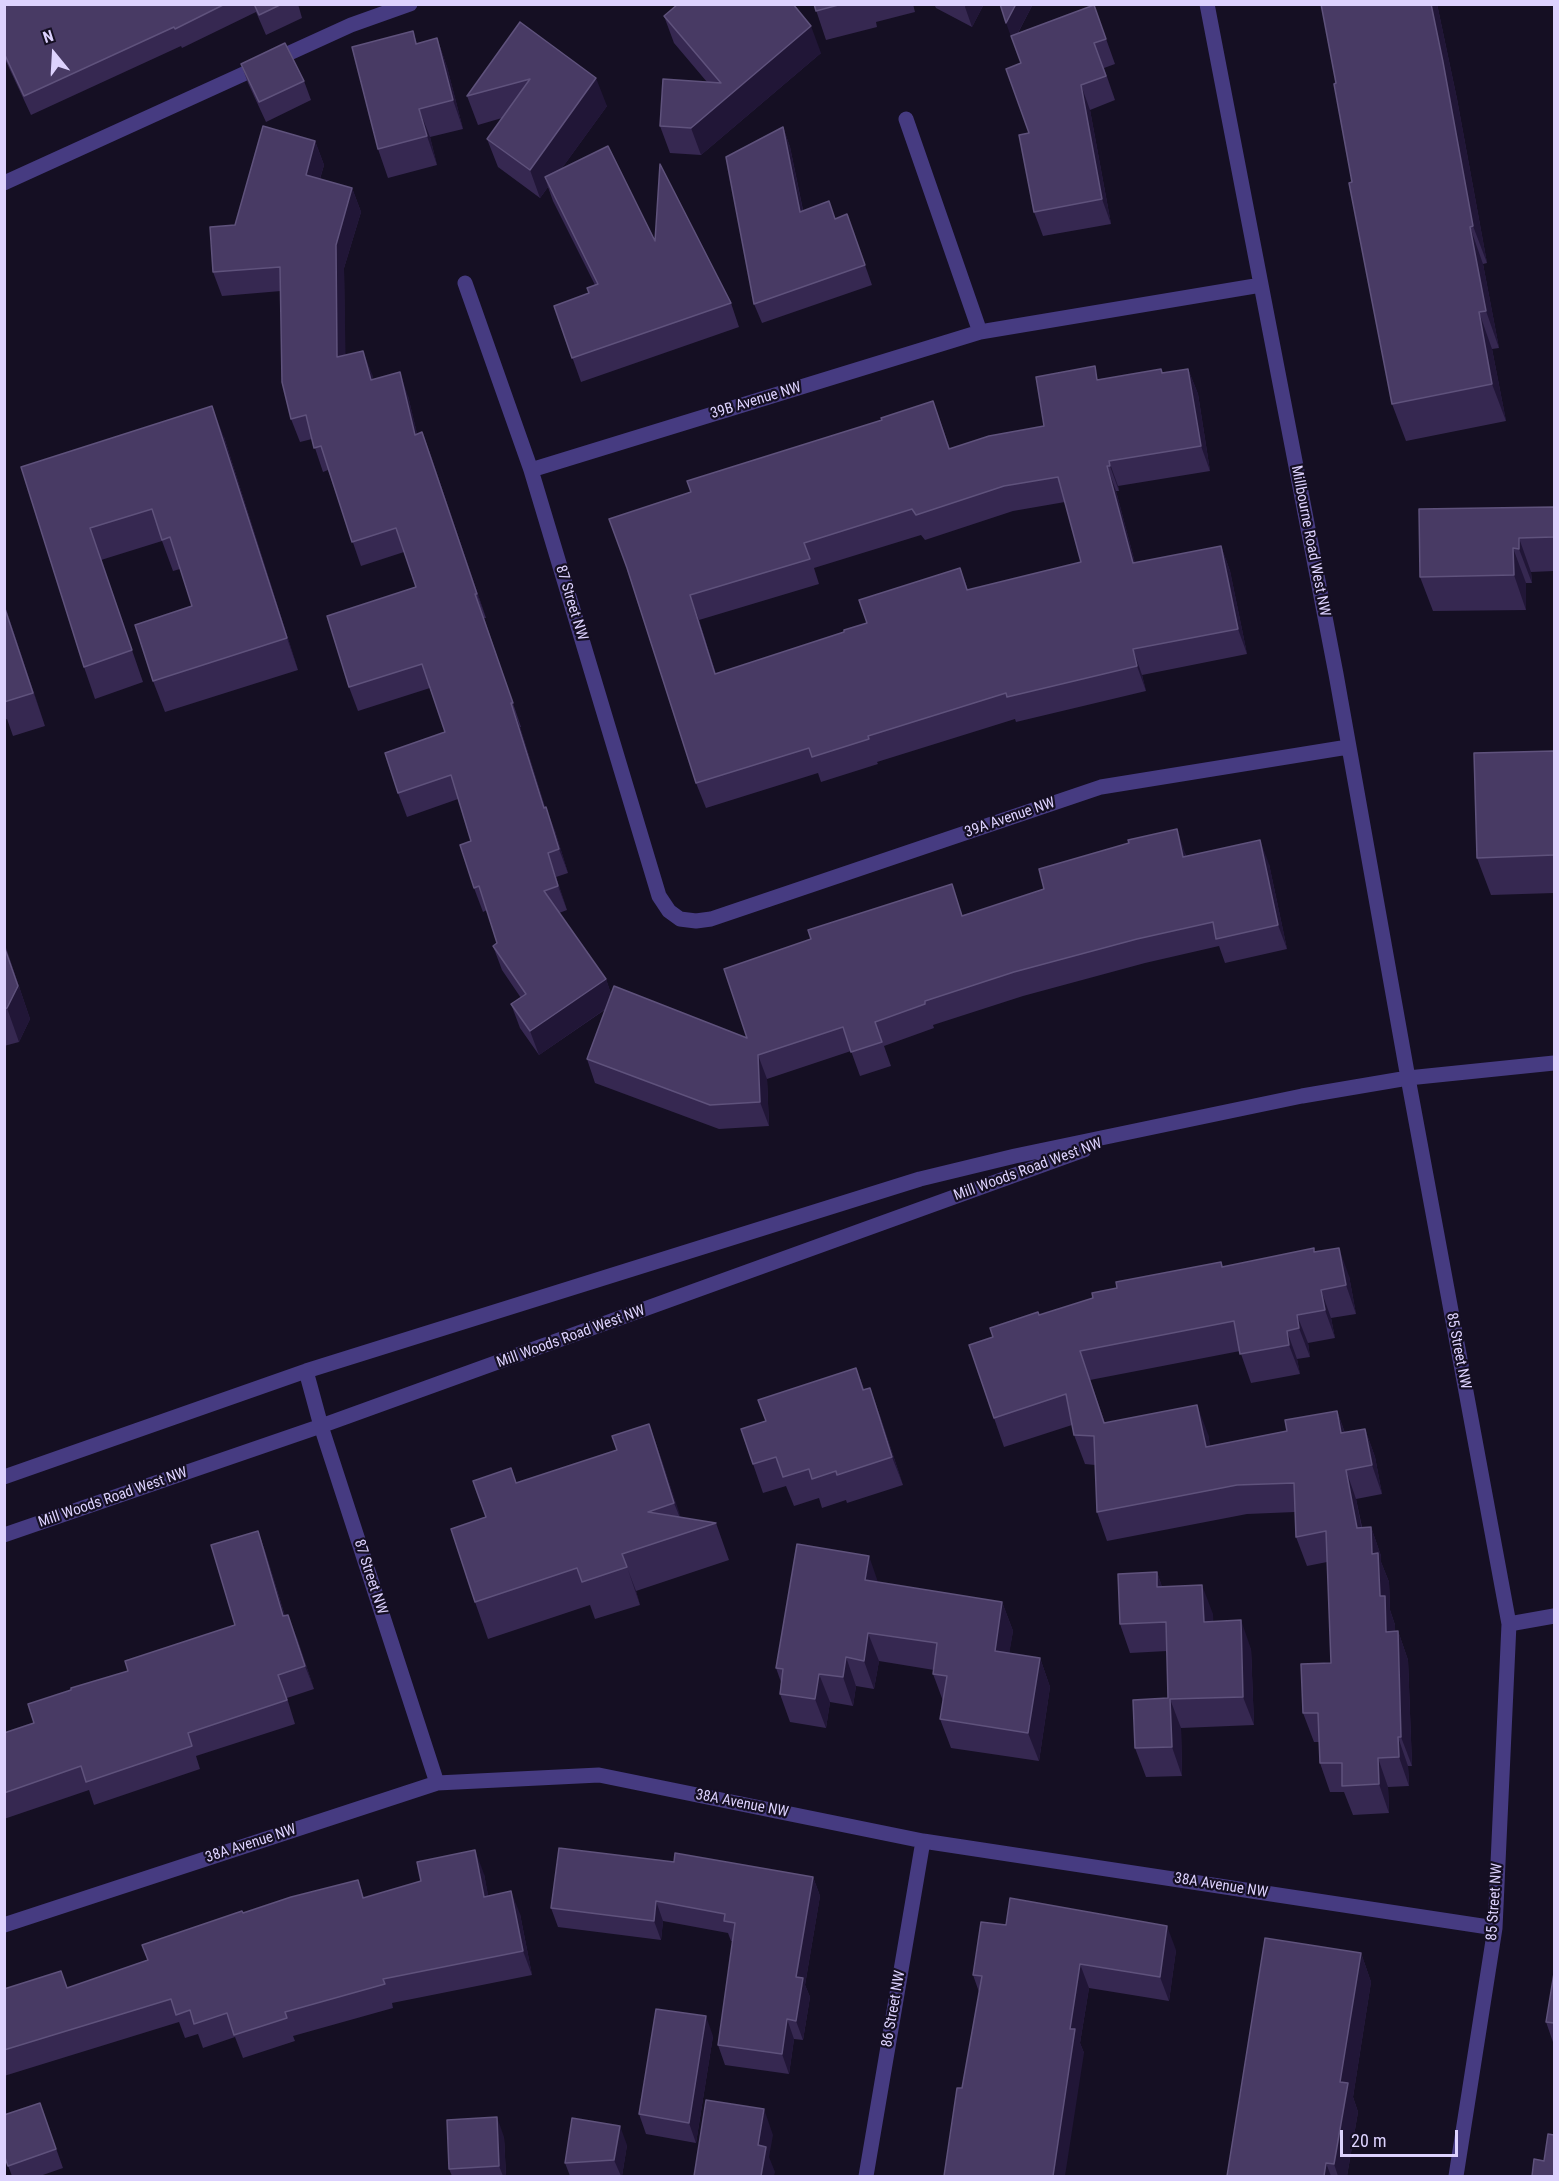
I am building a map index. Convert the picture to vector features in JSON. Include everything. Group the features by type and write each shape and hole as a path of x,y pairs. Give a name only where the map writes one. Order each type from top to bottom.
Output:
{"street":[{"path":"4,183 351,25 410,4"},
{"name":"Millbourne Road West NW","path":"1207,4 1334,663 1408,1078"},
{"path":"906,119 980,332"},
{"name":"87 Street NW","path":"465,283 531,470 659,896 669,911 680,919"},
{"name":"39B Avenue NW","path":"531,470 980,332 1261,285"},
{"name":"39A Avenue NW","path":"680,919 696,921 711,919 1101,787 1348,747"},
{"name":"Mill Woods Road West NW","path":"4,1477 306,1371 920,1179 1302,1096 1408,1078 1554,1063"},
{"name":"85 Street NW","path":"1408,1078 1509,1624 1495,1928 1456,2176"},
{"name":"Mill Woods Road West NW","path":"4,1535 321,1426 661,1305 1135,1131"},
{"name":"87 Street NW","path":"306,1371 321,1426 437,1783"},
{"path":"1509,1624 1554,1616"},
{"name":"38A Avenue NW","path":"4,1925 437,1783 599,1775 923,1841 1495,1928"},
{"name":"86 Street NW","path":"866,2176 923,1841"}],"building":[{"path":"4,4 225,4 175,29 174,27 24,96 4,53"},
{"path":"254,4 282,4 259,15"},
{"path":"678,4 793,4 811,26 691,128 660,126 663,79 721,83 664,16"},
{"path":"814,4 842,4 816,11"},
{"path":"1000,4 1016,4 1006,23"},
{"path":"1321,4 1431,4 1473,226 1470,227 1486,311 1479,312 1492,384 1392,404 1349,183 1352,182"},
{"path":"1094,5 1106,39 1094,43 1106,76 1081,85 1102,199 1034,212 1019,135 1029,133 1006,69 1021,63 1011,36"},
{"path":"520,22 596,78 530,170 487,139 530,79 467,96"},
{"path":"413,31 416,44 437,38 453,100 419,109 427,136 378,149 352,47"},
{"path":"285,43 304,81 259,102 241,64"},
{"path":"263,126 315,141 306,175 352,188 336,245 337,357 363,351 371,380 400,372 415,435 422,432 513,703 511,703 559,849 548,853 558,886 544,891 606,979 530,1031 511,1004 526,994 493,946 497,943 479,886 474,888 460,845 471,841 451,775 398,793 385,753 445,732 422,664 349,687 327,616 416,587 396,528 352,542 321,446 314,448 306,415 291,419 282,382 280,267 213,272 210,227 235,225"},
{"path":"783,127 800,212 829,201 835,219 847,214 865,265 754,304 726,157"},
{"path":"608,146 655,241 660,164 731,303 572,358 554,306 589,293 587,288 598,284 545,177"},
{"path":"1095,366 1097,380 1161,369 1162,373 1188,369 1201,446 1109,461 1110,466 1107,466 1133,563 1221,546 1238,629 1133,649 1137,666 1007,697 1006,693 868,736 869,739 812,757 809,748 696,783 609,519 691,492 687,481 882,420 881,418 933,401 949,449 989,436 1044,426 1036,377","holes":["1058,477 1081,562 967,590 960,568 859,600 867,623 715,674 690,595 810,559 804,543 912,509 916,515 1004,486"]},
{"path":"212,406 287,638 153,681 135,625 192,606 170,537 162,540 152,509 90,528 132,650 84,667 21,467"},
{"path":"1554,507 1554,537 1519,538 1519,549 1513,548 1514,575 1420,577 1419,509"},
{"path":"4,606 33,693 4,702"},
{"path":"1554,751 1554,855 1477,858 1474,753"},
{"path":"1177,829 1183,857 1260,840 1278,925 1216,939 1213,922 1137,939 1014,972 925,1001 925,1004 875,1022 882,1042 851,1052 843,1027 758,1055 760,1102 710,1105 587,1059 614,986 747,1038 724,969 811,939 808,930 952,884 962,916 1044,889 1039,869 1129,843 1128,840"},
{"path":"4,946 18,986 7,1008 4,1009"},
{"path":"1314,1248 1314,1252 1339,1248 1346,1285 1321,1290 1325,1310 1297,1315 1299,1328 1287,1331 1289,1345 1240,1354 1234,1321 1080,1351 1104,1423 1197,1405 1206,1447 1287,1431 1285,1420 1337,1411 1341,1433 1365,1429 1372,1465 1346,1470 1357,1528 1371,1527 1372,1554 1378,1553 1380,1596 1385,1596 1386,1632 1398,1631 1401,1737 1398,1737 1399,1757 1378,1758 1379,1784 1342,1786 1342,1763 1320,1763 1318,1713 1303,1713 1301,1664 1331,1663 1326,1531 1296,1537 1294,1483 1237,1485 1097,1512 1094,1436 1074,1435 1066,1394 994,1418 969,1345 993,1337 990,1328 1038,1312 1039,1315 1093,1298 1092,1293 1117,1288 1116,1282 1221,1262 1222,1267"},
{"path":"856,1368 863,1390 870,1388 892,1457 837,1475 836,1471 812,1479 809,1469 783,1477 776,1457 753,1464 741,1429 766,1421 758,1400"},
{"path":"649,1424 674,1503 648,1512 716,1523 622,1554 627,1567 582,1582 577,1568 475,1602 451,1529 486,1517 473,1481 511,1468 516,1483 617,1450 612,1436"},
{"path":"258,1531 283,1616 288,1615 305,1666 278,1675 287,1700 188,1733 192,1746 86,1782 81,1766 4,1793 4,1733 34,1723 28,1704 128,1671 125,1661 235,1625 211,1545"},
{"path":"797,1544 869,1556 865,1580 1002,1602 995,1651 1040,1658 1028,1733 940,1719 947,1676 933,1674 937,1643 868,1633 864,1661 846,1657 843,1677 819,1674 815,1699 780,1694 783,1669 776,1668"},
{"path":"1157,1572 1157,1587 1202,1585 1204,1622 1241,1620 1243,1697 1170,1699 1172,1747 1135,1748 1133,1700 1168,1698 1166,1622 1120,1624 1118,1574"},
{"path":"559,1848 674,1862 675,1853 813,1877 796,1977 803,1978 796,2021 787,2019 782,2054 718,2045 735,1923 724,1921 725,1914 656,1901 654,1921 551,1908"},
{"path":"475,1850 484,1897 511,1891 523,1951 383,1979 385,1984 285,2012 287,2018 234,2035 227,2013 194,2024 190,2010 176,2015 171,1999 4,2050 4,1989 61,1971 67,1988 148,1960 142,1945 242,1911 243,1913 291,1897 358,1880 363,1898 421,1881 417,1862"},
{"path":"1010,1898 1167,1926 1160,1977 1080,1964 1070,2029 1075,2029 1053,2176 944,2176 957,2088 962,2088 982,1976 973,1975 981,1922 1006,1925"},
{"path":"1265,1938 1361,1953 1340,2082 1348,2083 1334,2164 1326,2163 1324,2176 1227,2176"},
{"path":"1554,1973 1554,2023 1546,2022"},
{"path":"656,2009 706,2016 689,2123 639,2114"},
{"path":"706,2100 764,2109 758,2145 766,2147 761,2176 694,2176"},
{"path":"40,2103 56,2149 8,2166 4,2155 4,2115"},
{"path":"497,2117 499,2166 449,2169 447,2120"},
{"path":"572,2118 620,2126 614,2160 565,2163"},
{"path":"1548,2134 1554,2135 1554,2176 1532,2176 1534,2159 1544,2161"}]}
